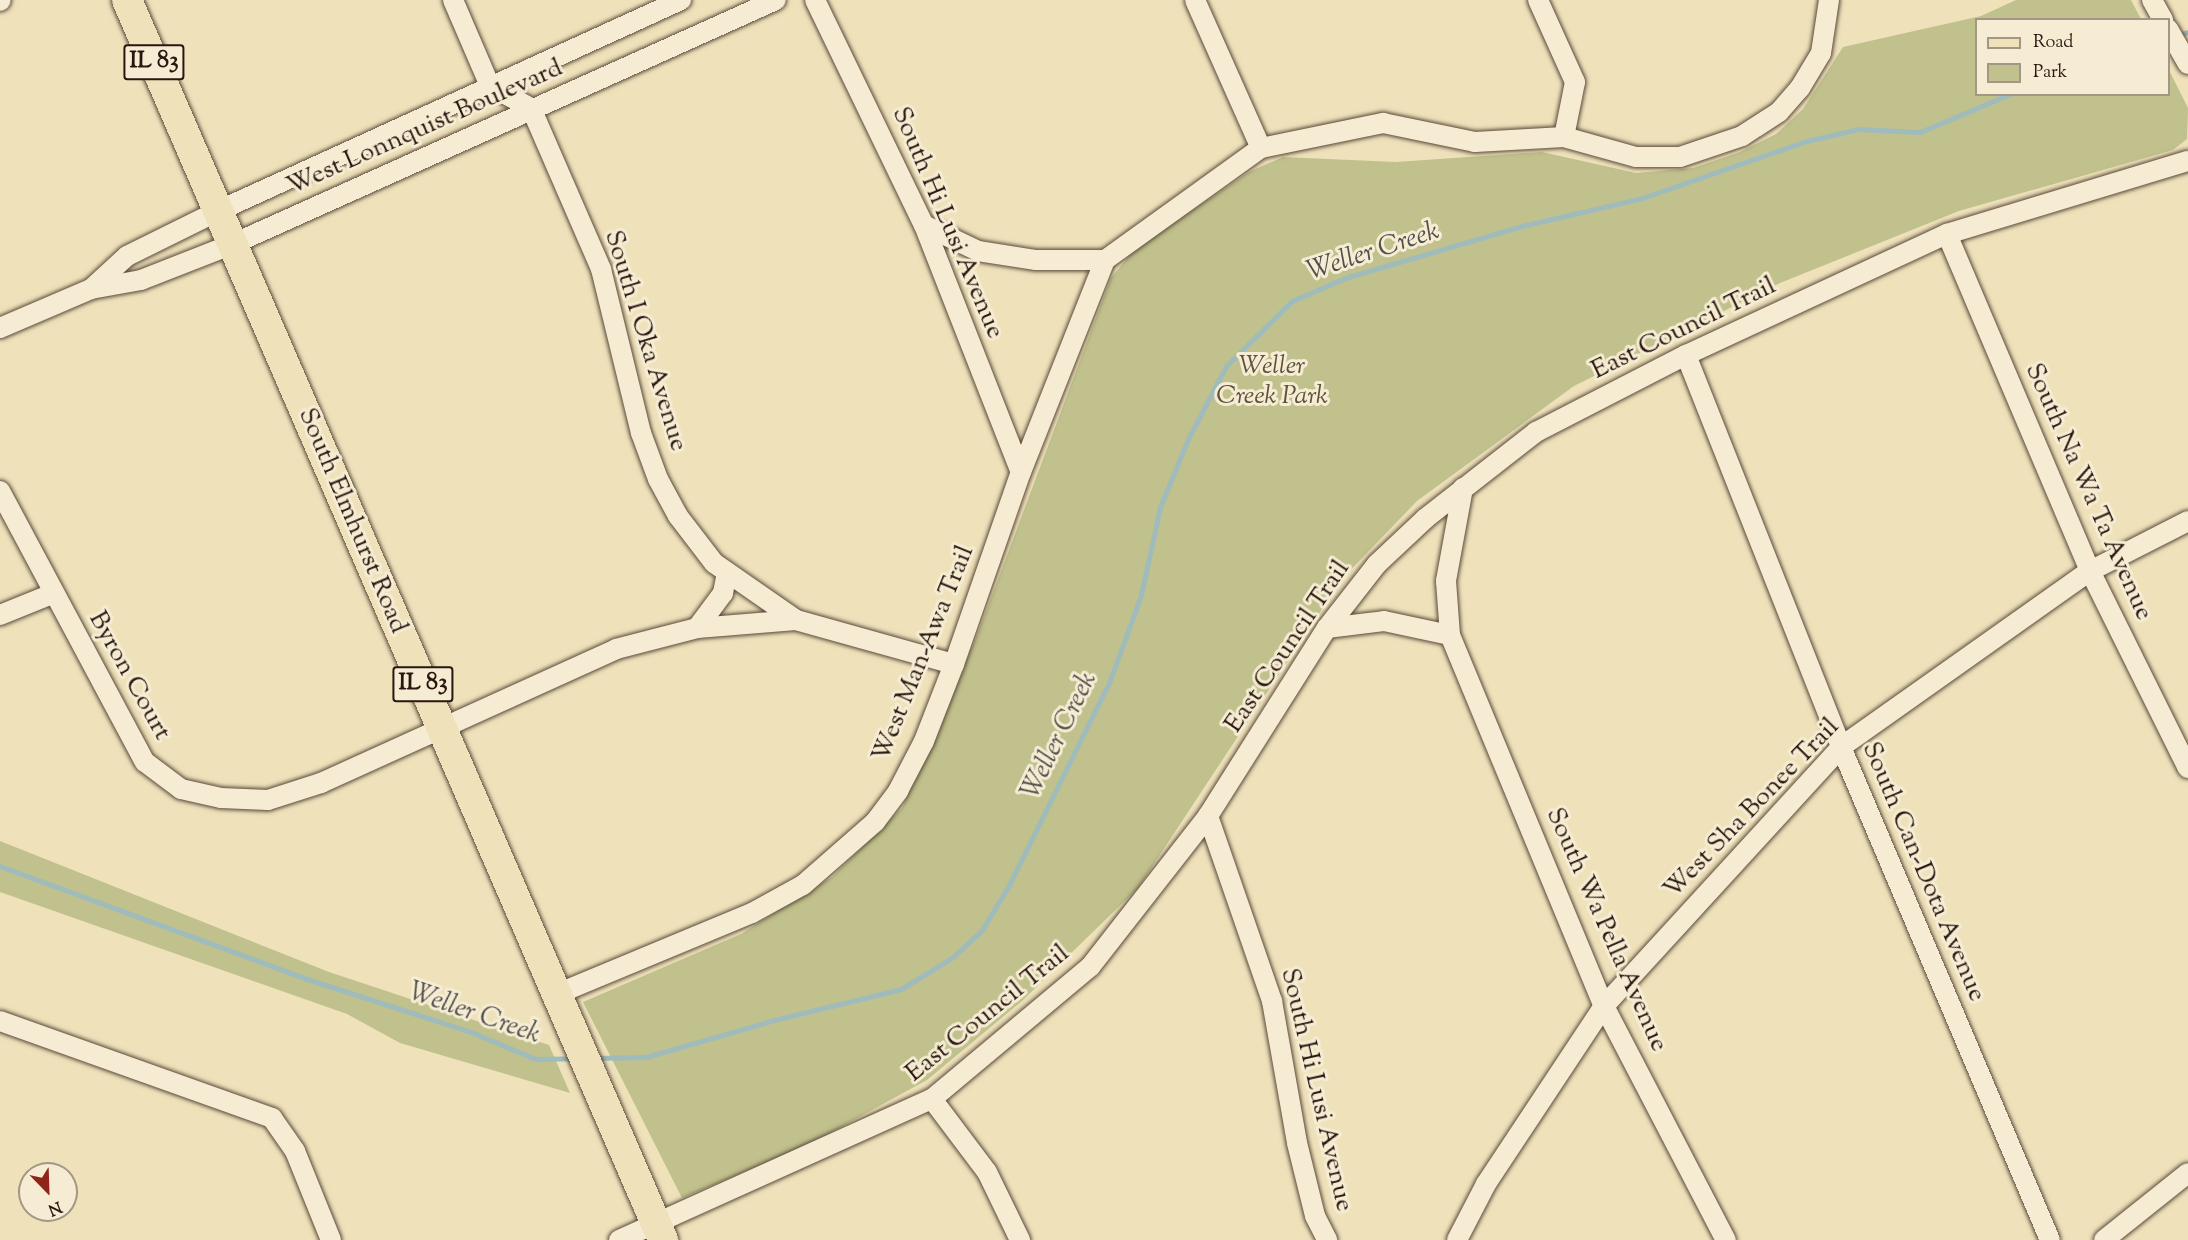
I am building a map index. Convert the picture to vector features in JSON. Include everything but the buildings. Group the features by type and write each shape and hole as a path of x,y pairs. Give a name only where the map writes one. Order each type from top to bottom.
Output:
{"main road":[{"name":"South Elmhurst Road","path":"127,0 659,1232"}],"street":[{"path":"453,0 490,86 531,108"},
{"name":"West Lonnquist Boulevard","path":"91,289 127,256 218,211 681,0"},
{"name":"West Lonnquist Boulevard","path":"0,328 91,289 141,280 233,244 531,108 776,0"},
{"name":"South Hi Lusi Avenue","path":"815,0 924,225 1021,472"},
{"path":"1196,0 1261,148"},
{"path":"1538,0 1575,82 1564,136"},
{"path":"924,225 978,251 1036,260 1105,260 1261,148 1383,123 1475,142 1564,136 1636,156 1680,157 1742,136 1779,112 1800,88 1821,53 1829,0"},
{"path":"2152,0 2162,18"},
{"path":"2170,32 2188,64"},
{"name":"South I Oka Avenue","path":"531,108 601,269 641,433 658,479 678,516 714,563 796,620"},
{"name":"East Council Trail","path":"619,1240 659,1232 932,1099 1090,967 1208,816 1327,628 1377,564 1463,488 1536,432 1686,355 1947,234 2188,161"},
{"name":"South Na Wa Ta Avenue","path":"1947,234 2090,571 2188,768"},
{"name":"West Man-Awa Trail","path":"562,1007 752,913 803,885 875,822 898,791 924,741 954,664 1021,472 1105,260"},
{"name":"South Can-Dota Avenue","path":"1686,355 1841,747 2050,1240"},
{"name":"South Wa Pella Avenue","path":"1463,488 1446,581 1450,635 1604,1006 1726,1240"},
{"name":"Byron Court","path":"0,491 52,594 145,762 181,789 221,798 268,800 321,783 616,649 697,628 796,620"},
{"name":"West Sha Bonee Trail","path":"1457,1240 1486,1184 1604,1006 1841,747 2090,571 2188,521"},
{"path":"697,628 723,593 727,572"},
{"path":"0,615 52,594"},
{"path":"796,620 954,664"},
{"path":"1327,628 1384,621 1450,635"},
{"name":"South Hi Lusi Avenue","path":"1208,816 1272,1001 1297,1143 1314,1216 1326,1240"},
{"path":"0,1021 272,1118 295,1151 331,1240"},
{"path":"932,1099 987,1172 1020,1240"},
{"path":"2104,1240 2188,1173"}],"green space":[{"name":"Weller Creek Park","path":"2016,0 2131,0 2140,18 1975,18 1975,96 2170,96 2170,72 2188,108 2187,139 2173,150 1959,211 1780,283 1574,386 1417,501 1341,580 1138,888 1022,1001 927,1080 808,1145 682,1198 583,1002 741,934 832,877 902,808 976,638 1111,278 1134,250 1249,172 1283,157 1396,162 1542,152 1636,173 1693,168 1740,152 1776,134 1803,109 1843,47 1981,16"},
{"name":"Weller Creek","path":"0,841 329,972 549,1045 570,1093 400,1043 347,1014 0,892"}],"waterway":[{"name":"Weller Creek","path":"2175,36 2188,32"},
{"name":"Weller Creek","path":"593,1058 646,1057 774,1020 901,989 953,957 982,930 1008,887 1109,683 1141,595 1160,507 1188,439 1226,366 1292,301 1345,278 1522,226 1642,198 1807,141 1858,129 1920,132 2005,96"},
{"name":"Weller Creek","path":"0,866 307,979 471,1032 536,1059 575,1058"}]}
